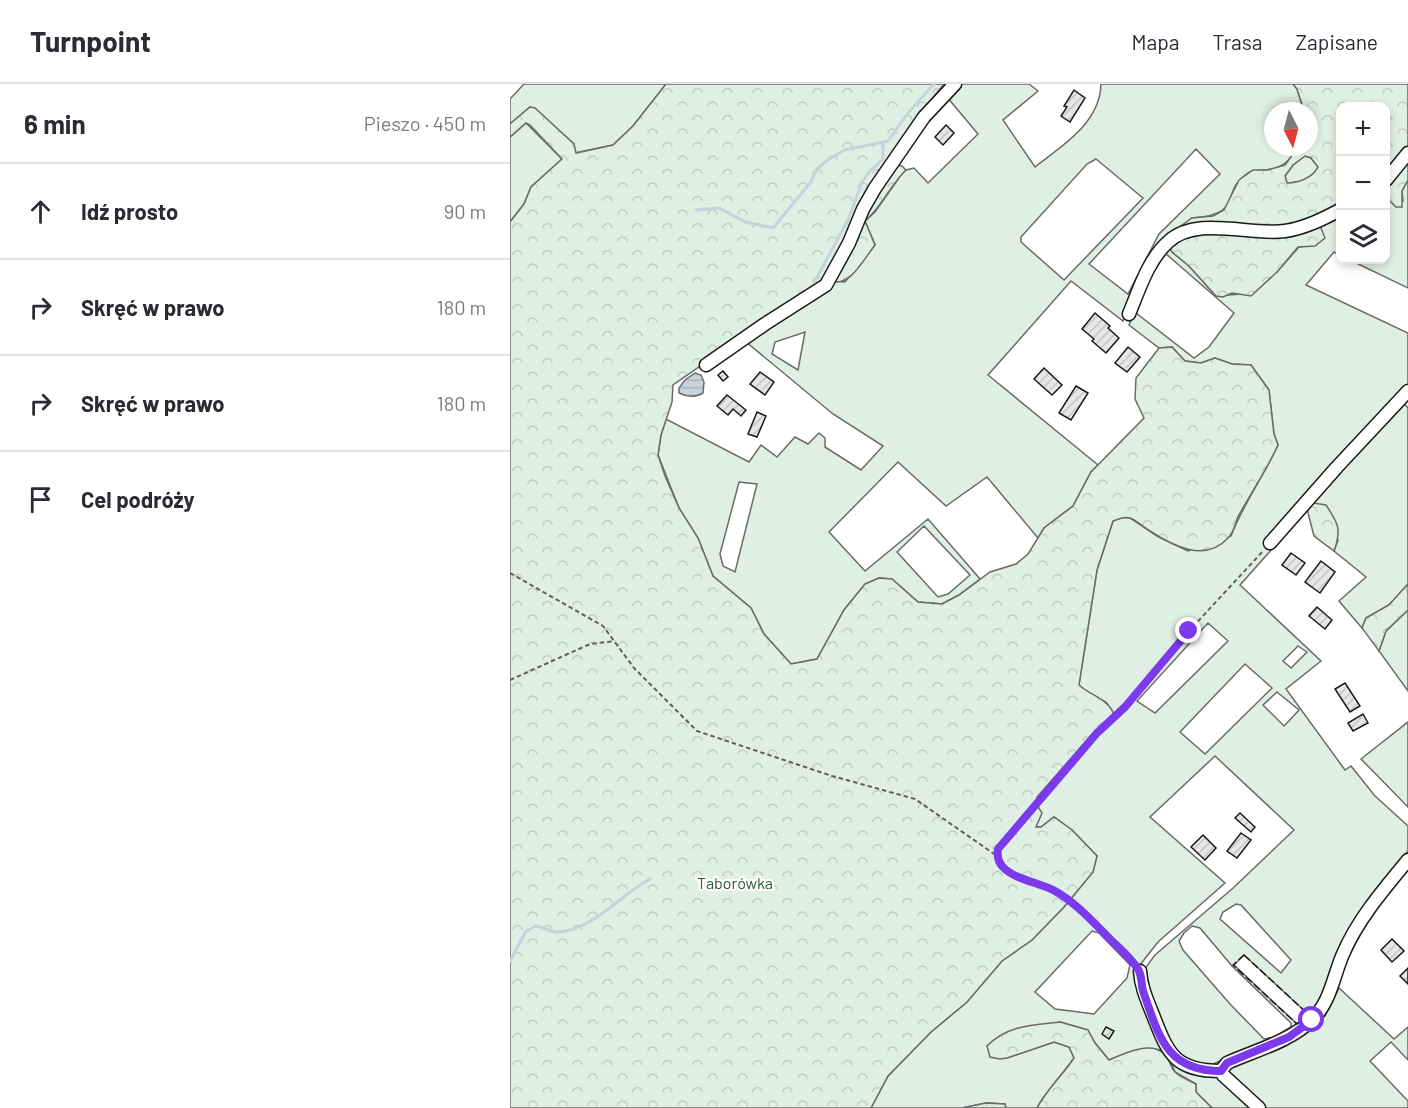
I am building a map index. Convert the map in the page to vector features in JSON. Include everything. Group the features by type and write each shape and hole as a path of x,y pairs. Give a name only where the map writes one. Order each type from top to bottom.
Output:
{"street":[{"path":"706,365 826,285 849,243 874,188 924,117 955,84"},
{"path":"1390,175 1408,153"},
{"path":"1129,314 1142,280 1154,259 1168,242 1178,235 1206,228 1286,231 1307,226 1336,212"},
{"path":"1270,543 1408,391"},
{"path":"1221,1071 1227,1063 1289,1037 1312,1020 1321,1010 1329,996 1343,954 1351,939 1379,895 1408,860"},
{"path":"1140,971 1143,990 1165,1046 1172,1055 1186,1066 1195,1069 1221,1071"},
{"path":"1221,1071 1259,1108"}],"path":[{"path":"997,856 998,849 1097,733 1125,707 1189,631 1270,543"},
{"path":"510,573 603,626 634,668 697,731 832,776 915,799 997,856 1001,865 1011,873 1054,890 1071,902 1140,971"},
{"path":"510,680 590,644 615,641"}],"green space":[{"path":"524,84 666,84 633,126 613,145 575,153 574,144 530,107 510,124 510,99"},
{"name":"Taborówka","path":"666,84 944,84 914,121 897,152 893,164 902,166 906,170 865,221 875,245 857,270 845,280 832,281 741,338 673,385 672,402 661,435 658,455 665,476 679,508 698,538 713,576 751,608 764,634 791,664 817,659 844,610 865,584 879,578 892,579 918,602 942,604 959,595 990,572 1016,564 1028,554 1044,528 1073,506 1091,472 1144,418 1135,399 1136,378 1159,348 1172,347 1185,361 1201,363 1215,358 1232,364 1251,365 1269,390 1274,434 1278,445 1228,538 1209,550 1189,550 1159,537 1130,518 1113,521 1097,570 1079,685 1104,701 1114,715 1095,731 1037,797 1037,805 1042,813 1036,827 1041,827 1054,817 1072,830 1097,856 1093,872 1032,940 1002,961 967,1002 931,1032 888,1076 871,1108 510,1108 510,222 524,204 531,187 562,159 526,123 510,137 510,124 530,107 535,108 574,144 576,153 613,145 633,126"},
{"path":"961,84 1029,84 1038,91 1003,120 1035,167 1068,141 1087,122 1099,98 1101,84 1293,84 1301,102 1264,102 1264,156 1292,156 1276,168 1248,173 1234,188 1226,207 1219,212 1192,218 1137,286 1123,321 1071,281 988,375 1098,465 1091,472 1073,506 1044,528 1038,538 987,477 946,506 898,462 829,532 865,571 928,519 980,579 959,595 942,604 918,602 892,579 879,578 865,584 844,610 817,659 791,664 764,634 751,608 713,576 698,538 679,508 658,455 666,419 749,462 761,445 777,457 795,437 808,444 819,433 825,438 825,447 861,470 883,446 833,414 745,341 833,281 845,282 875,245 865,221 875,212 901,175 906,170 914,168 928,183 978,134 947,97","holes":["1196,149 1220,174 1159,234 1128,294 1089,264","1096,159 1143,198 1064,280 1021,242 1021,237 1087,164","805,332 798,370 772,354 775,342","739,482 757,484 735,572 723,566 720,554","924,526 970,575 948,594 938,597 897,552"]},
{"path":"1293,84 1408,84 1408,180 1402,191 1402,207 1396,207 1390,201 1390,102 1336,102 1336,208 1312,221 1321,228 1325,238 1315,246 1298,247 1277,272 1251,296 1232,293 1223,297 1216,296 1189,266 1172,252 1168,235 1192,218 1213,216 1224,210 1239,180 1253,170 1267,170 1285,165 1292,156 1305,156 1318,156 1318,102 1301,102","holes":["1305,156 1311,158 1318,167 1316,171 1300,181 1287,183 1285,176 1293,165"]},
{"path":"526,123 562,159 531,187 524,204 510,222 510,137"},
{"path":"1305,156 1311,158 1318,167 1305,179 1287,183 1285,176 1293,165"},
{"path":"1408,180 1408,288 1358,264 1390,264 1390,200 1403,201 1402,191"},
{"path":"1336,216 1336,253 1334,252 1306,285 1408,333 1408,384 1265,543 1272,549 1240,585 1321,661 1286,689 1345,770 1351,766 1375,796 1408,826 1408,851 1381,884 1320,1002 1309,1015 1244,955 1234,965 1297,1024 1277,1037 1212,1065 1185,1061 1167,1042 1144,975 1146,967 1155,955 1232,889 1294,830 1215,756 1150,817 1225,883 1158,942 1136,970 1161,1050 1141,1050 1109,1060 1087,1030 1060,1022 1007,1058 1054,1042 1069,1047 1074,1058 1037,1108 1006,1108 1005,1104 986,1103 962,1108 871,1108 888,1076 931,1032 967,1002 1002,961 1032,940 1093,872 1097,856 1072,830 1054,817 1041,827 1036,827 1037,797 1095,731 1114,715 1106,702 1089,694 1079,685 1097,570 1113,521 1121,517 1130,518 1157,536 1188,551 1231,536 1278,445 1274,434 1269,390 1251,365 1232,364 1215,358 1201,363 1185,361 1172,347 1159,348 1129,325 1142,288 1169,245 1172,252 1189,266 1216,296 1241,294 1277,272 1299,247 1304,246 1317,225","holes":["1165,253 1234,313 1209,347 1194,358 1136,313 1149,278","1208,623 1228,641 1155,713 1137,701","1298,646 1307,652 1291,668 1283,661","1245,664 1272,688 1205,754 1180,732","1277,692 1299,710 1284,726 1263,705","1236,904 1241,905 1291,960 1281,973 1220,919 1223,912","1192,926 1200,928 1232,966 1291,1023 1291,1027 1274,1037 1264,1039 1183,950 1179,941","1092,931 1099,933 1130,965 1127,978 1094,1014 1055,1009 1035,992"]},
{"path":"1403,402 1408,408 1408,584 1389,605 1366,618 1362,628 1339,601 1366,577 1334,551 1338,540 1313,503"},
{"path":"1313,503 1326,505 1336,522 1338,537 1334,551 1314,536 1307,509"},
{"path":"1408,584 1408,610 1386,631 1379,651 1362,628 1366,618 1389,605"},
{"path":"1408,610 1408,691 1379,651 1386,631"},
{"path":"1408,722 1408,807 1361,759"},
{"path":"1339,988 1394,1039 1408,1027 1408,1060 1391,1042 1370,1061 1408,1101 1408,1108 1264,1108 1228,1072 1229,1068 1301,1036 1325,1016"},
{"path":"1060,1022 1088,1030 1109,1060 1144,1048 1158,1050 1165,1055 1175,1072 1196,1084 1196,1092 1212,1108 1037,1108 1074,1058 1069,1047 1054,1042 1000,1059 990,1057 987,1046 1012,1030 1030,1025"},
{"path":"1170,1060 1221,1078 1254,1108 1212,1108 1196,1092 1196,1084 1175,1072"},
{"path":"986,1103 1005,1104 1006,1108 962,1108"}],"shaded area":[{"path":"695,373 701,375 704,382 703,393 691,396 679,393 679,388 685,380"}],"building":[{"path":"1074,90 1085,98 1070,122 1061,116"},
{"path":"946,125 954,133 943,145 935,137"},
{"path":"1095,313 1110,326 1108,328 1119,338 1106,353 1082,329"},
{"path":"1128,347 1140,357 1127,372 1115,363"},
{"path":"1044,368 1062,385 1052,395 1034,379"},
{"path":"723,371 728,377 723,381 718,375"},
{"path":"760,372 774,382 765,395 750,384"},
{"path":"1076,386 1088,393 1071,420 1059,413"},
{"path":"727,395 746,410 741,416 733,409 728,415 717,406"},
{"path":"757,412 766,416 757,437 748,434"},
{"path":"1291,553 1305,563 1296,575 1282,565"},
{"path":"1321,561 1335,572 1320,593 1305,582"},
{"path":"1317,607 1332,620 1325,629 1309,616"},
{"path":"1345,683 1360,706 1350,712 1335,689"},
{"path":"1363,714 1368,723 1353,731 1348,723"},
{"path":"1240,813 1255,827 1251,832 1235,818"},
{"path":"1241,833 1251,840 1237,858 1227,851"},
{"path":"1203,835 1216,848 1205,860 1191,847"},
{"path":"1392,939 1404,951 1392,962 1381,950"},
{"path":"1408,968 1408,984 1400,976"},
{"path":"1106,1027 1114,1031 1109,1039 1102,1034"}],"waterway":[{"path":"696,210 719,208 745,222 773,228 810,183 817,169 845,150 888,141 908,113 934,84"},
{"path":"815,281 848,220 861,185 868,173 883,159 883,143"},
{"path":"510,961 526,931 536,926 558,932 583,925 595,919 650,879"}],"fence":[{"path":"1244,955 1309,1015 1297,1024 1233,965 1244,955"}],"route":[{"path":"1189,631 1125,707 1097,733 1030,810 998,849 997,856 1001,865 1011,873 1054,890 1071,902 1140,971 1143,990 1165,1046 1186,1066 1205,1071 1221,1071 1222,1066 1227,1063 1289,1037 1312,1020"}]}
